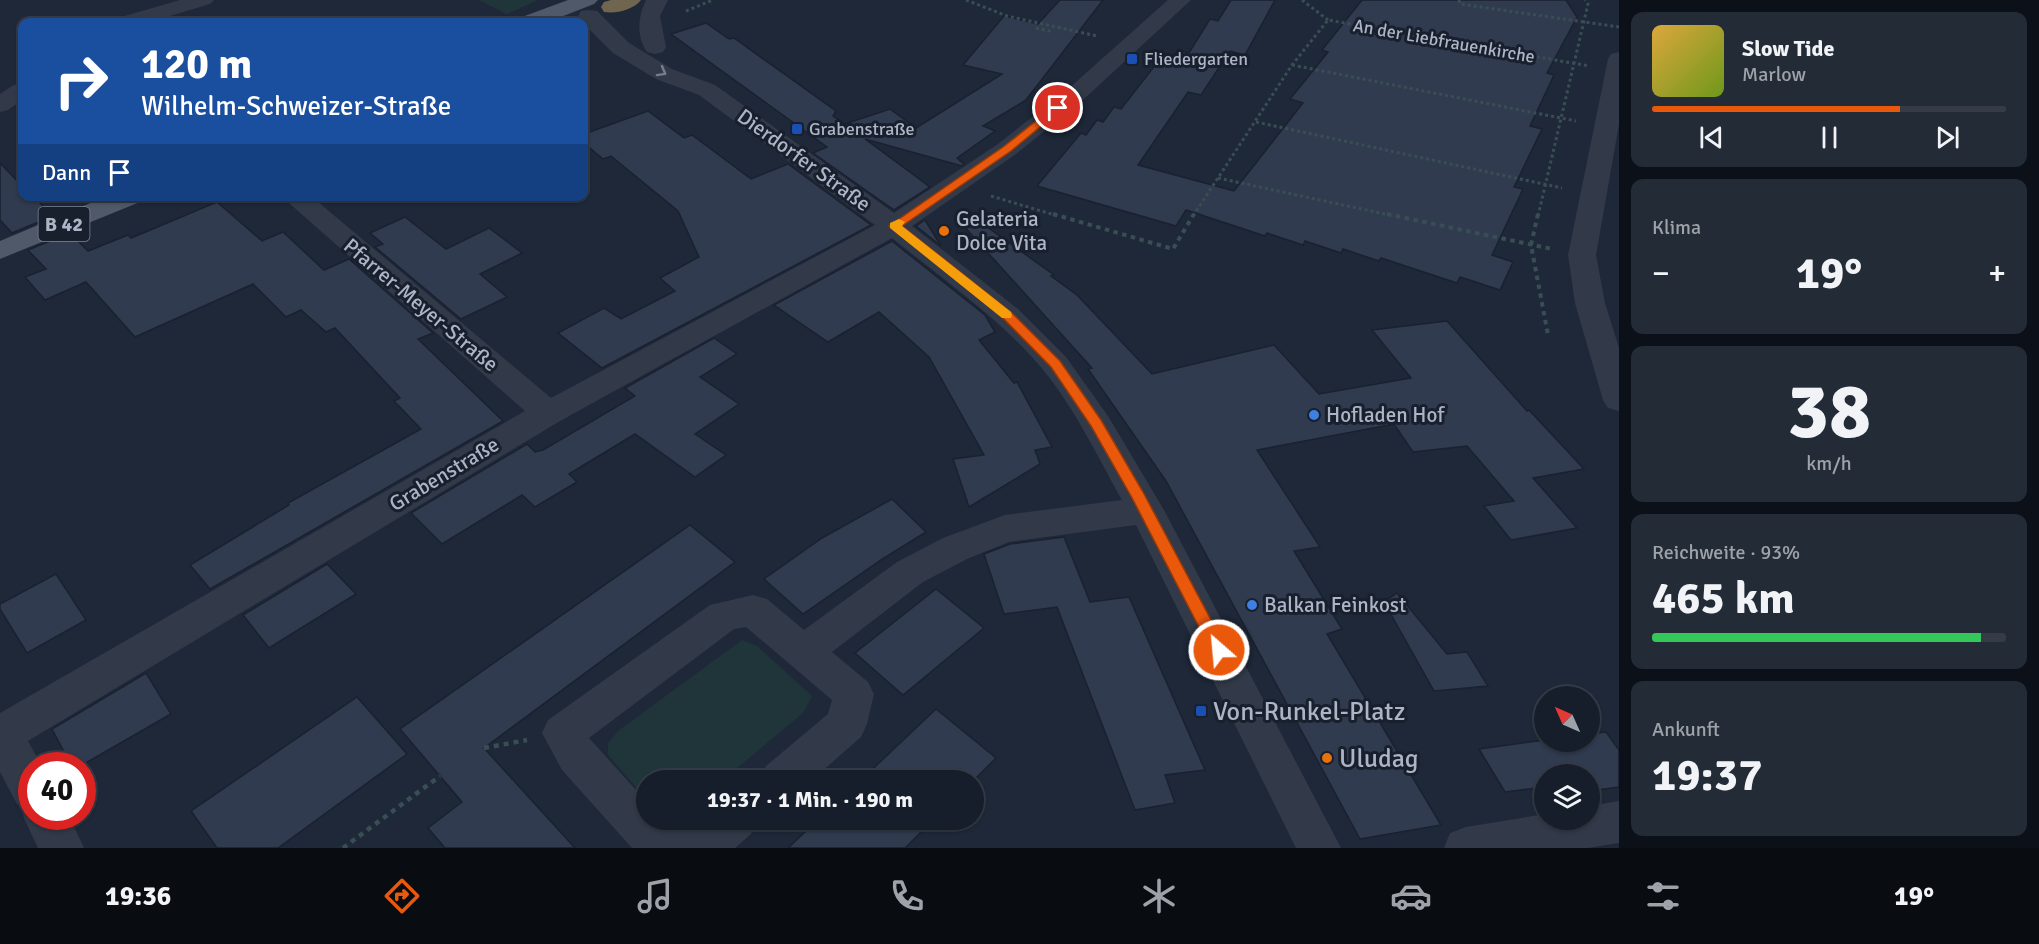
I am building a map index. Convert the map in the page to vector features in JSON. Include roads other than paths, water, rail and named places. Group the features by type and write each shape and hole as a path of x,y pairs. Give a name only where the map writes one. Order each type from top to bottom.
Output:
{"main road":[{"path":"545,18 617,2"},
{"name":"B 42","path":"0,251 120,201"}],"street":[{"path":"142,18 203,0"},
{"path":"655,47 649,16 657,0"},
{"name":"Grabenstraße","path":"1,734 548,413 894,226 1007,149 1076,94 1180,0"},
{"name":"Dierdorfer Straße","path":"617,2 622,21 693,74 707,90 894,226 1007,316 1055,364 1096,424 1146,510 1319,848"},
{"name":"Dierdorfer Straße","path":"582,8 621,48 664,74 707,90"},
{"path":"588,42 621,48"},
{"path":"1617,65 1582,255 1590,303 1619,400"},
{"path":"0,105 18,93"},
{"path":"0,119 18,113"},
{"name":"Pfarrer-Meyer-Straße","path":"300,201 548,413"},
{"path":"805,651 910,572 956,548 1005,529 1146,510"},
{"path":"680,848 656,842 577,757 563,733 724,616 753,610 854,694 846,724 793,770"},
{"path":"1,734 18,765"},
{"path":"1466,848 1559,841 1619,822"},
{"path":"52,830 62,848"},
{"path":"702,848 722,830"}],"place":[{"name":"Fliedergarten","path":"1132,59"},
{"name":"Grabenstraße","path":"797,129"},
{"name":"Gelateria Dolce Vita","path":"944,231"},
{"name":"Hofladen Hof","path":"1314,415"},
{"name":"Balkan Feinkost","path":"1252,605"},
{"name":"Von-Runkel-Platz","path":"1201,711"},
{"name":"Uludag","path":"1327,758"}]}
